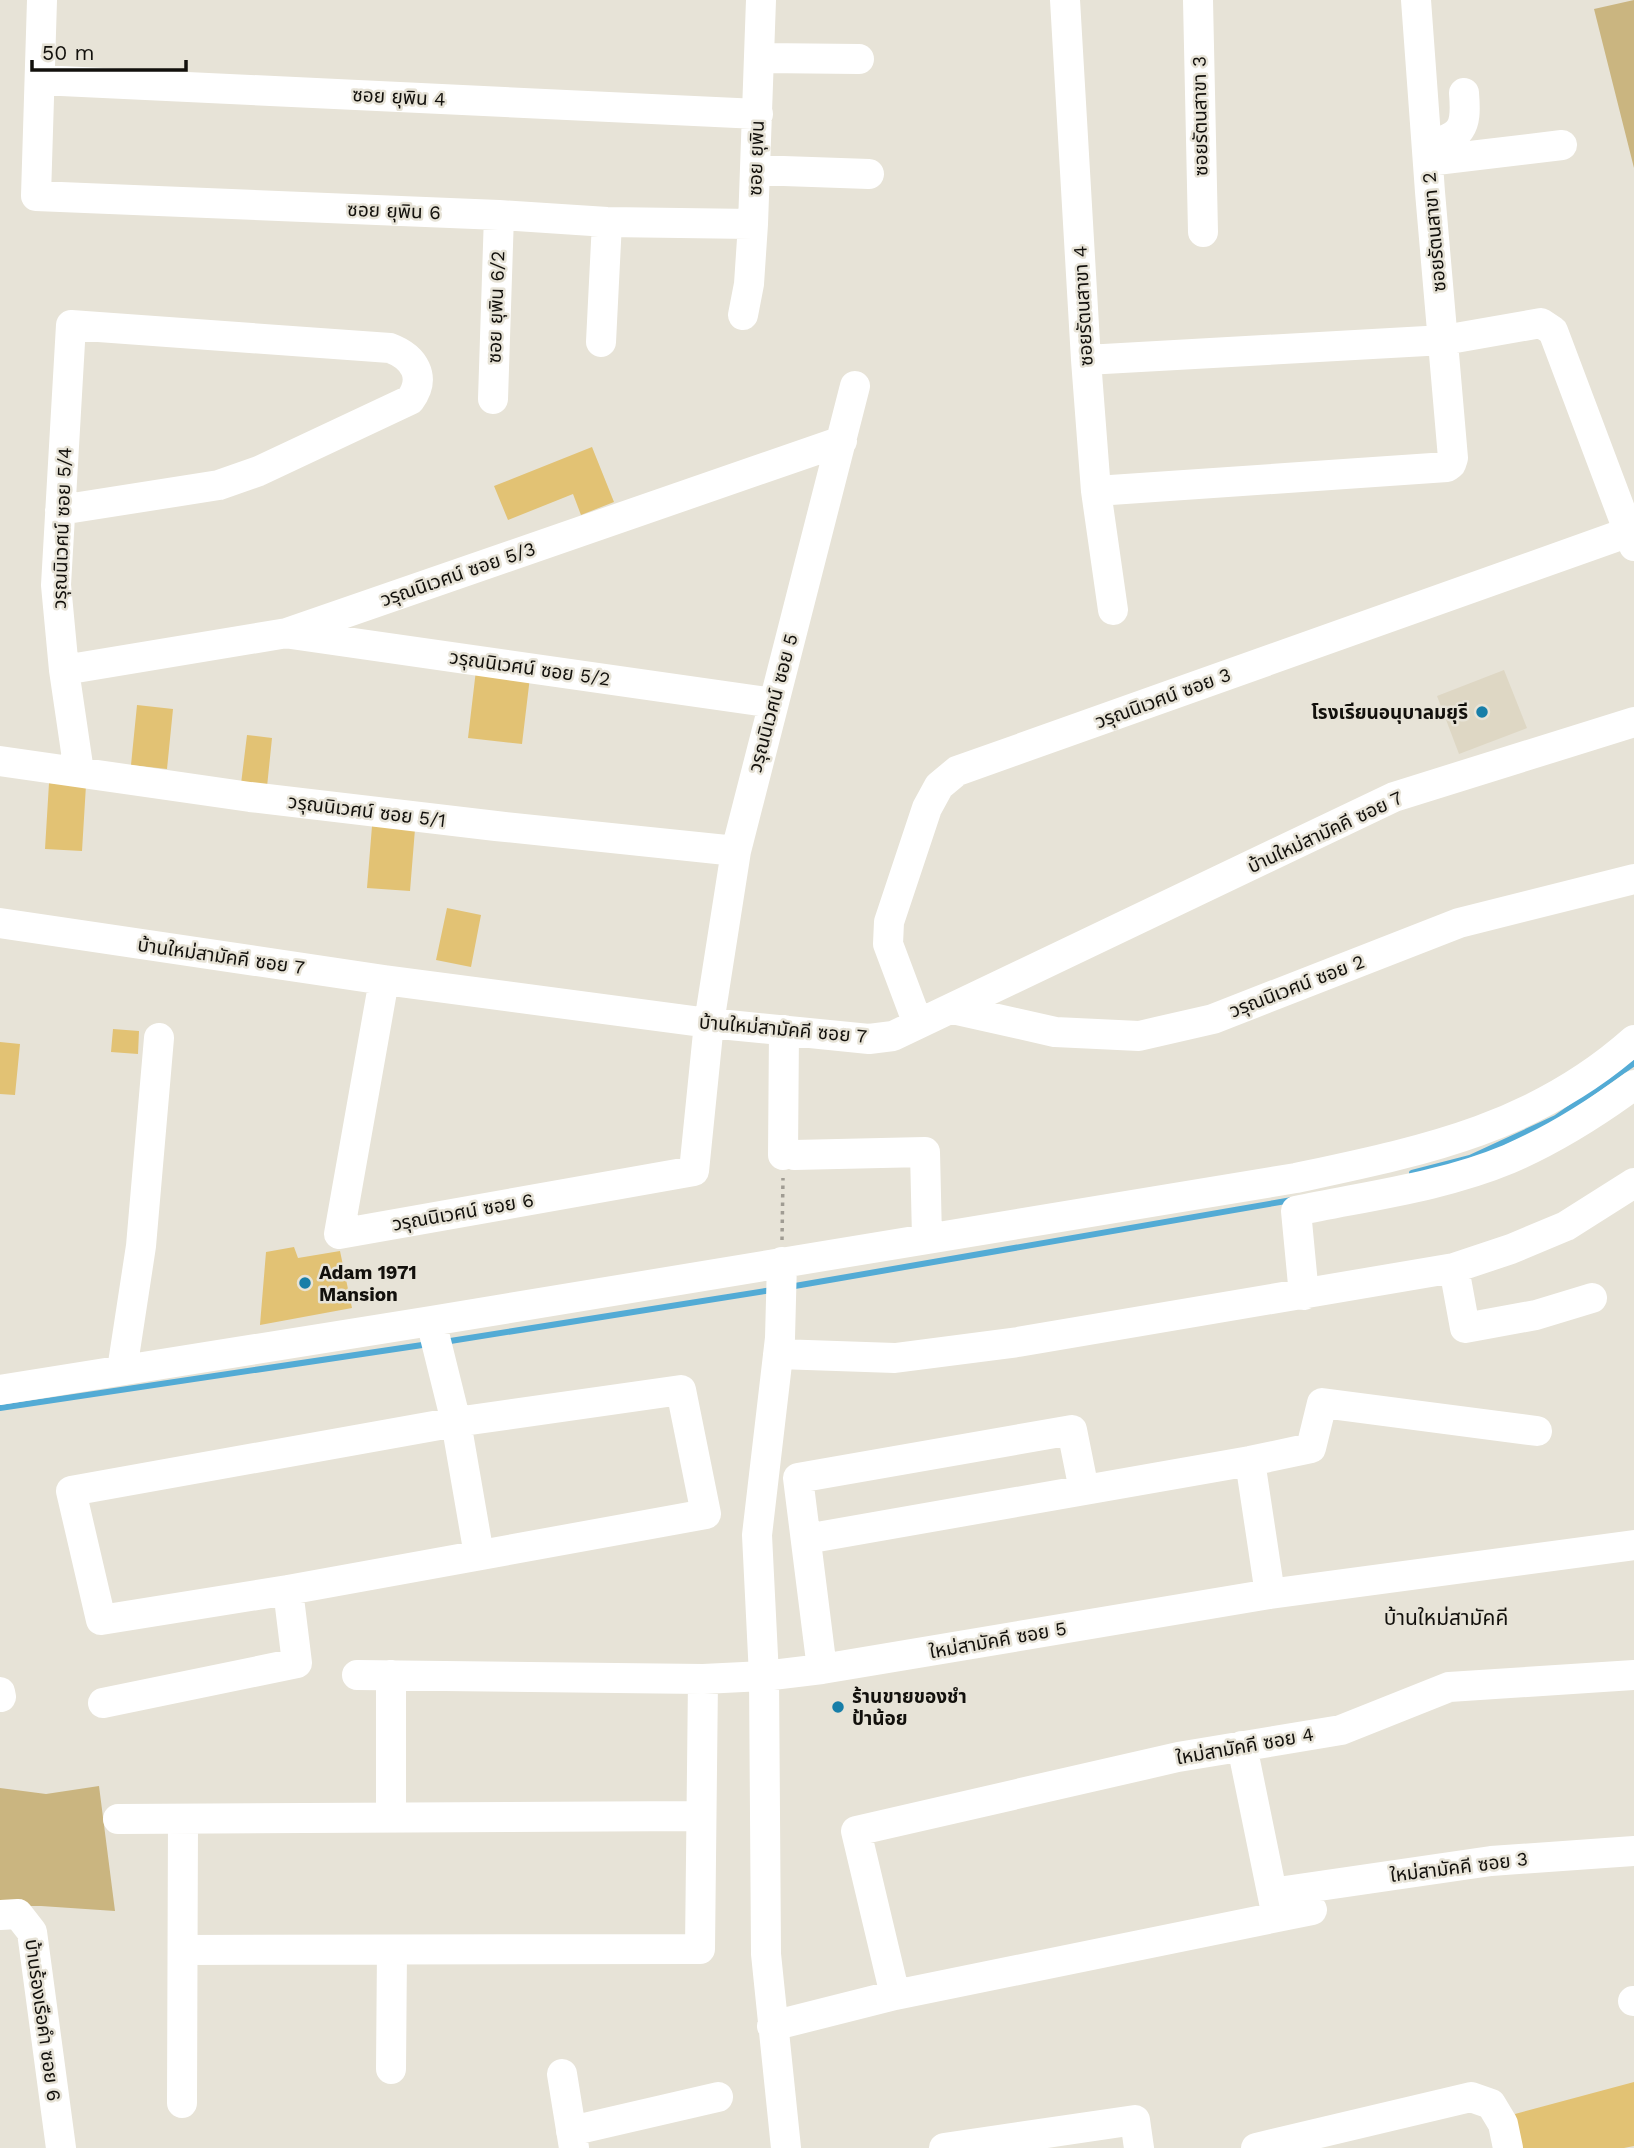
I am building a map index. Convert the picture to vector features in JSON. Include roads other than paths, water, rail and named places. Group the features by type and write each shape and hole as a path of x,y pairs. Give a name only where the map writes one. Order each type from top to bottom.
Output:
{"street":[{"path":"40,80 42,0"},
{"path":"740,0 761,0"},
{"name":"ซอย ยุพิน","path":"743,316 749,284 753,224 761,0"},
{"name":"ซอยรัตนสาขา 4","path":"1065,0 1096,491 1113,610"},
{"name":"ซอยรัตนสาขา 3","path":"1198,0 1203,232"},
{"name":"ซอยรัตนสาขา 2","path":"1096,491 1447,467 1451,464 1453,458 1416,0"},
{"path":"760,58 859,60"},
{"name":"ซอย ยุพิน 4","path":"40,80 758,114"},
{"name":"ซอย ยุพิน 6","path":"40,80 36,197 499,215 607,222 753,224"},
{"path":"1427,154 1458,131 1466,118 1465,93"},
{"path":"1427,154 1562,145"},
{"path":"756,170 869,174"},
{"name":"ซอย ยุพิน 6/2","path":"493,399 499,215"},
{"path":"601,342 607,222"},
{"path":"1086,360 1444,340 1541,323 1553,331 1631,539"},
{"name":"วรุณนิเวศน์ ซอย 5/4","path":"60,510 219,485 259,471 410,400 418,385 417,375 410,359 390,348 71,325 60,510 56,585 64,670 79,772"},
{"name":"วรุณนิเวศน์ ซอย 5","path":"709,1023 736,851 855,386"},
{"name":"วรุณนิเวศน์ ซอย 5/3","path":"64,670 287,633 842,441"},
{"name":"วรุณนิเวศน์ ซอย 3","path":"918,1024 888,944 889,922 927,808 939,786 957,771 1631,539"},
{"name":"วรุณนิเวศน์ ซอย 5/2","path":"287,633 773,703"},
{"name":"บ้านใหม่สามัคคี ซอย 7","path":"0,923 384,980 709,1023 869,1039 893,1036 953,1009 1394,797 1634,722"},
{"name":"วรุณนิเวศน์ ซอย 5/1","path":"0,761 278,800 736,851"},
{"name":"วรุณนิเวศน์ ซอย 2","path":"953,1009 1055,1032 1139,1036 1213,1019 1460,923 1634,879"},
{"name":"วรุณนิเวศน์ ซอย 6","path":"384,980 339,1234 694,1171 709,1023"},
{"path":"784,1030 789,1155 925,1152 927,1238"},
{"path":"122,1370 141,1246 159,1038"},
{"path":"0,1390 431,1321 781,1275 927,1238 1296,1178 1419,1150 1490,1128 1547,1102 1589,1076 1634,1040"},
{"path":"1304,1295 1296,1211 1441,1181 1488,1167 1563,1131 1634,1085"},
{"path":"778,1354 895,1358 1018,1342 1454,1268 1511,1249 1566,1226 1634,1183"},
{"path":"1454,1268 1465,1328 1536,1315 1592,1298"},
{"path":"781,1275 778,1354 757,1535 764,1676 766,1954 786,2148"},
{"path":"431,1321 456,1422 479,1555"},
{"path":"681,1390 706,1514 288,1590 101,1620 71,1491 456,1422 681,1390"},
{"path":"806,1539 1311,1448 1322,1403 1536,1431"},
{"path":"822,1669 798,1478 1072,1430 1084,1490"},
{"path":"1250,1461 1270,1594"},
{"name":"ใหม่สามัคคี ซอย 5","path":"357,1675 703,1679 764,1676 822,1669 1270,1594 1634,1545"},
{"path":"103,1703 297,1663 288,1590"},
{"path":"391,1675 391,1818"},
{"name":"ใหม่สามัคคี ซอย 4","path":"895,1995 856,1831 1178,1757 1341,1730 1449,1687 1634,1675"},
{"path":"183,1951 700,1949 703,1679"},
{"path":"1242,1746 1281,1904"},
{"path":"118,1819 701,1816"},
{"path":"183,1819 183,2103"},
{"name":"ใหม่สามัคคี ซอย 3","path":"1281,1904 1491,1861 1634,1851"},
{"path":"772,2026 1281,1904 1312,1910"},
{"name":"บ้านร้องเรือคำ ซอย 6","path":"0,1915 18,1914 32,1932 61,2148"},
{"path":"391,1950 391,2069"},
{"path":"562,2074 572,2139 718,2097"},
{"path":"1256,2148 1471,2097 1491,2104 1503,2124 1508,2148"},
{"path":"944,2148 1137,2134"}],"waterway":[{"path":"1412,1173 1470,1158 1556,1118 1634,1063"},
{"path":"789,1287 1292,1200"},
{"path":"444,1342 772,1290"},
{"path":"0,1408 429,1344"}],"place":[{"name":"โรงเรียนอนุบาลมยุรี","path":"1482,712"},
{"name":"Adam 1971 Mansion","path":"305,1283"},
{"name":"ร้านขายของชำ ป้าน้อย","path":"838,1707"}],"district":[{"name":"บ้านใหม่สามัคคี","path":"1446,1617"}]}
